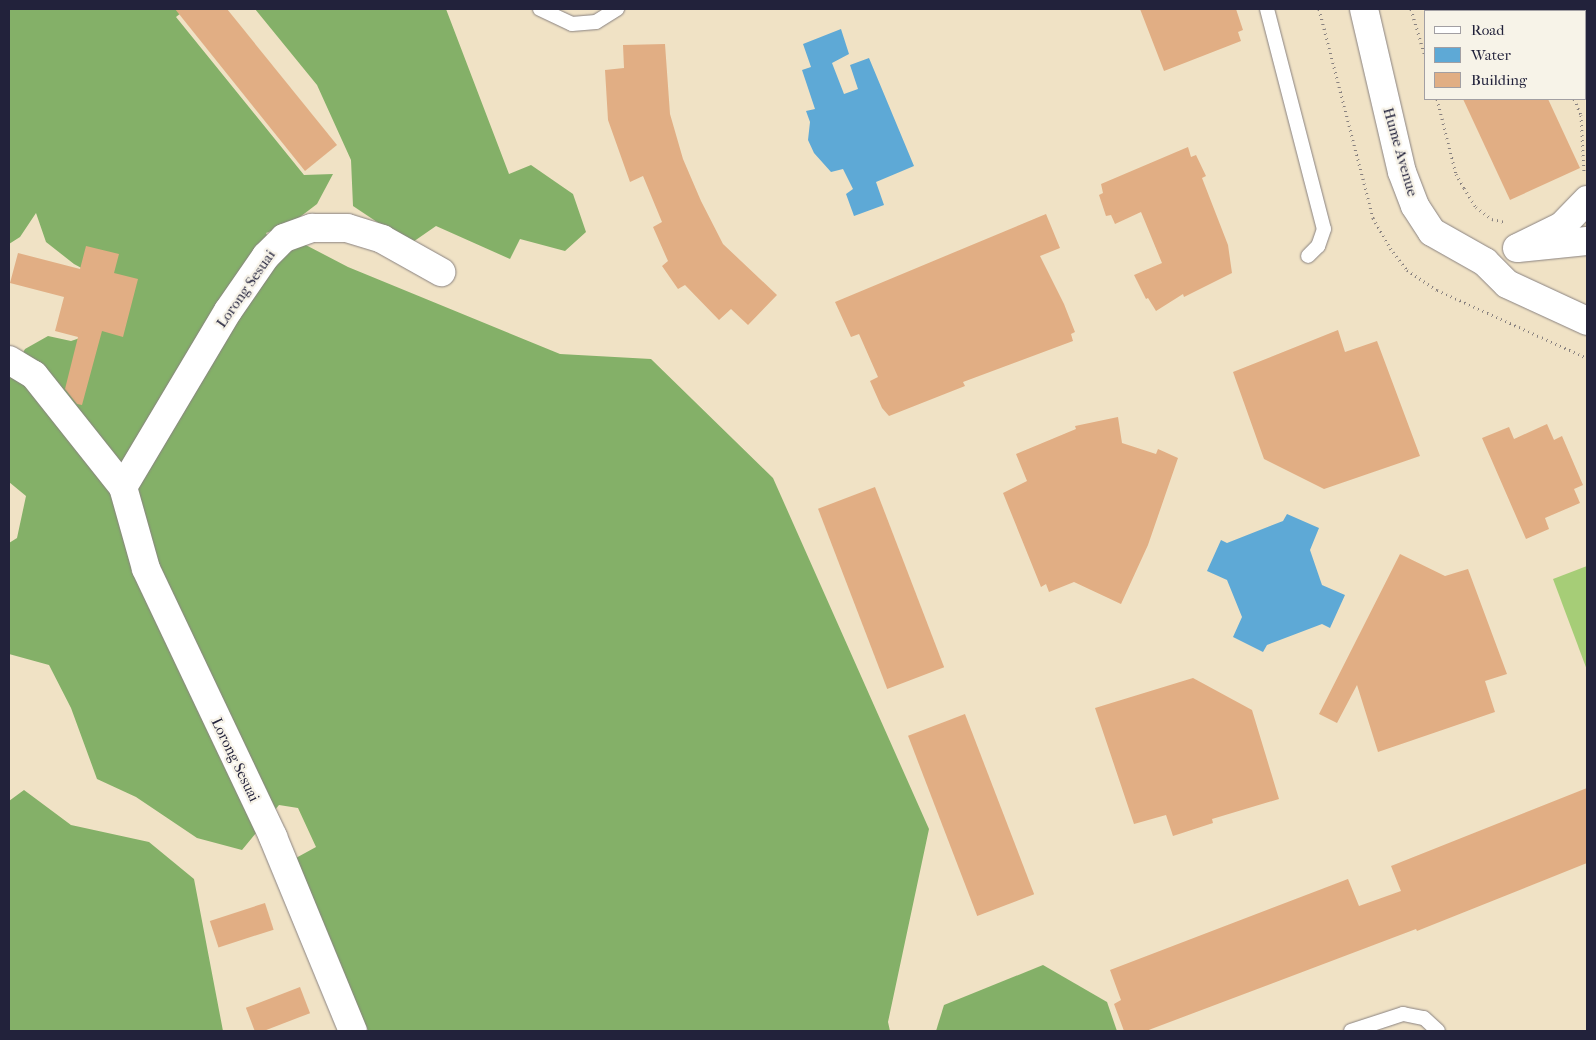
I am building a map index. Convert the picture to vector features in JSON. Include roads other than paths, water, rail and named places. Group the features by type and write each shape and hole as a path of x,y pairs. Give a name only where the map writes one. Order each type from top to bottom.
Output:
{"main road":[{"name":"Hume Avenue","path":"1364,9 1402,172 1415,206 1432,232 1485,262 1507,284 1587,322"},
{"path":"1485,262 1516,236 1562,226 1585,189"},
{"name":"Lorong Sesuai","path":"123,487 228,311 266,256 284,238 312,228 347,228 382,239 441,272"},
{"path":"1516,236 1587,241"},
{"name":"Lorong Sesuai","path":"9,360 40,382 123,487 146,569 273,837 353,1031"}],"lane":[{"path":"540,9 572,24 596,22 617,9"},
{"path":"1267,9 1324,229 1318,246 1308,256"},
{"path":"1351,1031 1403,1014 1424,1018 1438,1031"}],"water":[{"path":"841,29 849,54 832,63 844,94 858,89 850,65 869,58 914,166 876,182 884,205 854,216 846,194 853,189 843,169 831,172 814,153 808,140 810,122 806,111 815,109 802,70 811,67 803,44"},
{"path":"1287,514 1319,528 1310,550 1322,585 1345,595 1330,628 1322,624 1267,645 1263,652 1233,637 1242,617 1227,580 1207,571 1221,540 1227,543 1283,521"}]}
